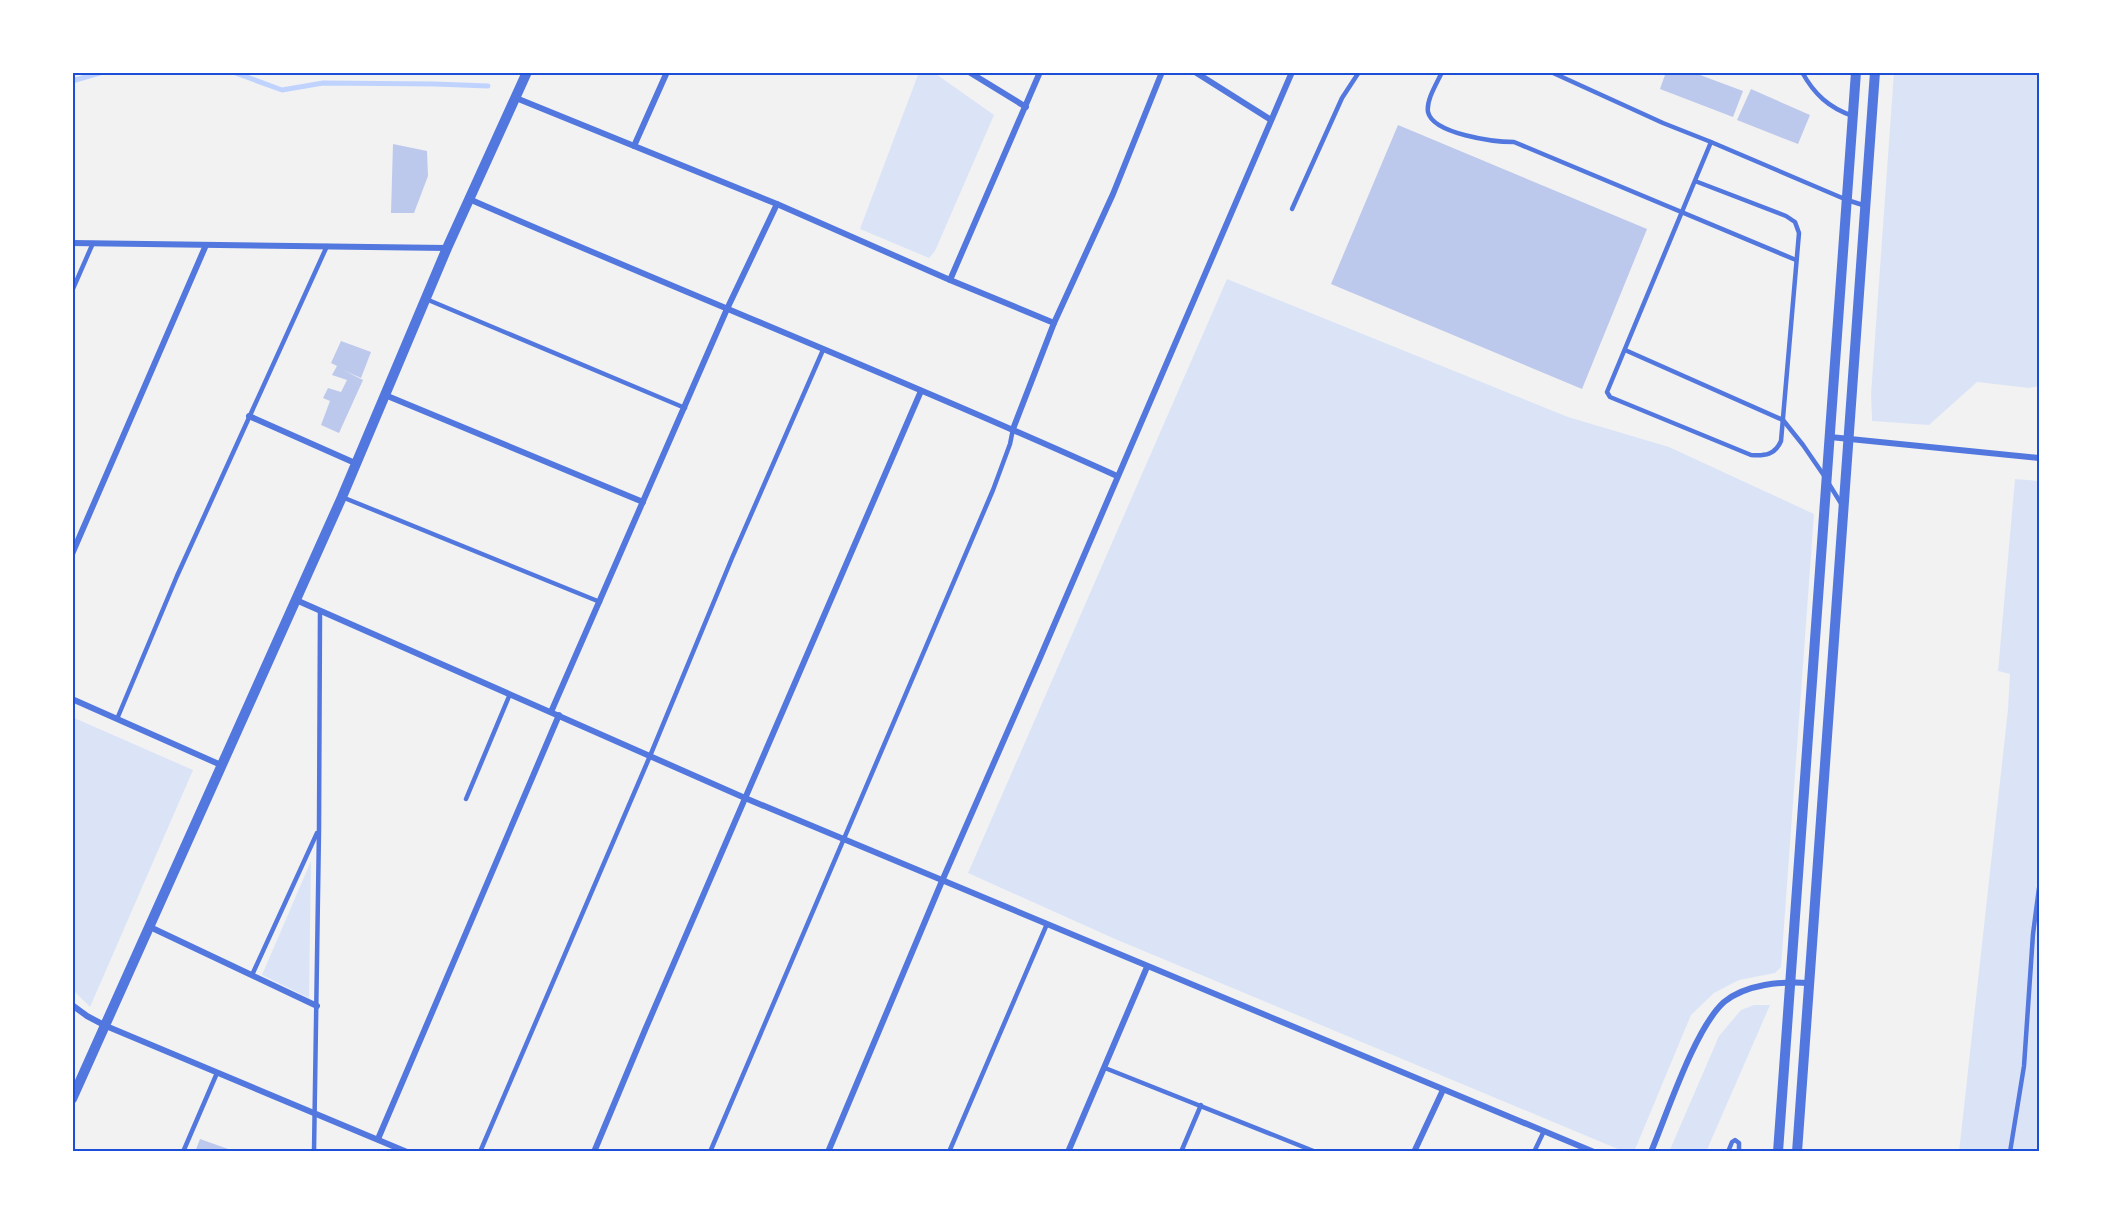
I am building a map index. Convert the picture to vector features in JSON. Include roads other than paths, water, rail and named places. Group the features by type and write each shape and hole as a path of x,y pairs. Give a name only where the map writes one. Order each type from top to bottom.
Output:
{"street":[{"path":"72,1099 342,497 447,248 527,72"},
{"path":"634,146 667,72"},
{"path":"969,72 1026,107"},
{"path":"950,280 1040,72"},
{"path":"1013,429 1054,323 1113,194 1162,72"},
{"path":"1195,72 1271,120"},
{"path":"828,1152 942,880 1292,72"},
{"path":"1779,1152 1856,72"},
{"path":"1797,1152 1875,72"},
{"path":"516,98 777,204 1054,323"},
{"path":"469,199 1013,429 1117,476"},
{"path":"551,712 727,309 777,204"},
{"path":"72,243 447,248"},
{"path":"72,554 206,245"},
{"path":"594,1152 921,391"},
{"path":"385,395 643,502"},
{"path":"249,416 355,463"},
{"path":"1830,437 2039,458"},
{"path":"295,600 745,798 1594,1152"},
{"path":"72,699 220,765"},
{"path":"378,1139 559,715"},
{"path":"150,927 317,1006"},
{"path":"1068,1152 1106,1068 1147,967"},
{"path":"1651,1152 1694,1049 1713,1014 1725,1002 1754,988 1791,981 1809,983"},
{"path":"72,1005 106,1026 407,1152"},
{"path":"1414,1152 1443,1090"}],"lane":[{"path":"1292,209 1342,98 1359,72"},
{"path":"1442,72 1428,104 1429,114 1437,124 1482,141 1514,142 1796,260"},
{"path":"1551,72 1663,123 1866,206"},
{"path":"1802,72 1814,91 1826,103 1836,110 1853,116"},
{"path":"1695,181 1791,219 1795,222 1799,233 1781,441 1778,448 1769,454 1751,455 1610,397 1607,390 1711,142"},
{"path":"72,291 93,243"},
{"path":"117,719 177,576 327,246"},
{"path":"426,299 685,408"},
{"path":"480,1152 650,756 732,558 824,350"},
{"path":"1625,350 1783,420 1803,445 1843,507"},
{"path":"710,1152 993,490 1010,444 1013,429"},
{"path":"342,497 600,602"},
{"path":"314,1152 320,612"},
{"path":"466,799 510,694"},
{"path":"252,975 319,830"},
{"path":"2010,1152 2024,1066 2033,934 2039,888"},
{"path":"949,1152 1047,924"},
{"path":"1106,1068 1316,1152"},
{"path":"183,1152 217,1073"},
{"path":"1181,1152 1201,1105"},
{"path":"1534,1152 1544,1131"},
{"path":"1728,1152 1732,1142 1736,1140 1739,1143 1739,1152"}],"waterway":[{"path":"72,81 103,72"},
{"path":"233,72 282,90 323,83 488,86"}]}
